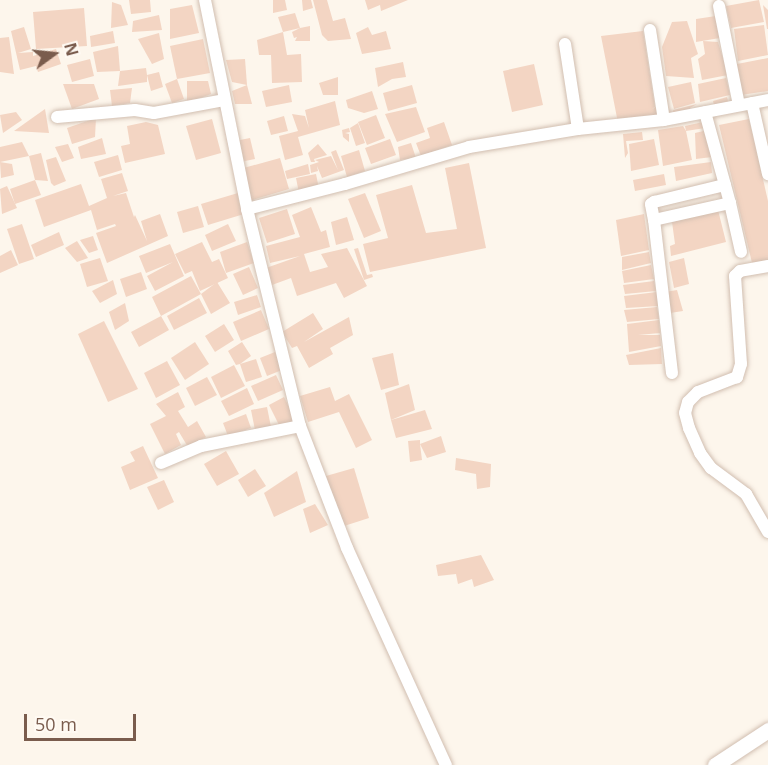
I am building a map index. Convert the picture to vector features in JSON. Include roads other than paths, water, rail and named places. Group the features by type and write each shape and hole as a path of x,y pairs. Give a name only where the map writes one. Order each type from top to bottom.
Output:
{"street":[{"path":"205,0 247,209 300,426 346,548 446,765"},
{"path":"720,6 739,105"},
{"path":"650,30 664,120"},
{"path":"565,44 578,129"},
{"path":"57,117 135,110 154,113 224,100"},
{"path":"247,209 345,184 469,147 578,129 664,120 768,100"},
{"path":"752,103 768,174"},
{"path":"705,112 741,252"},
{"path":"672,373 651,204 725,185"},
{"path":"654,220 730,203"},
{"path":"768,266 740,271 735,276 741,364 737,377 698,392 688,402 685,413 700,453 711,468 746,494 768,532"},
{"path":"161,463 212,444 300,426"},
{"path":"715,765 768,730"}]}
